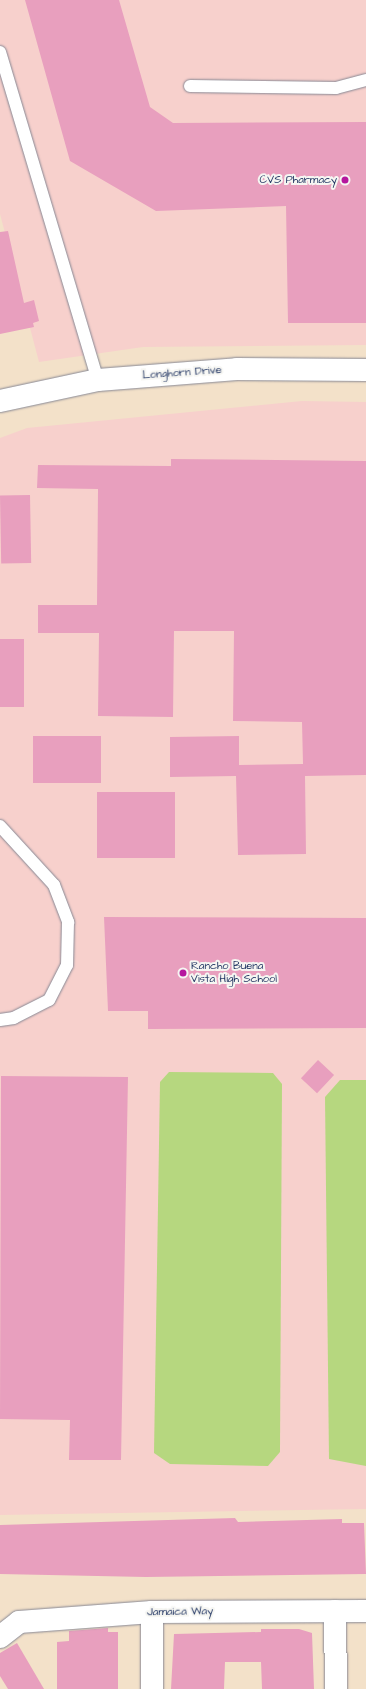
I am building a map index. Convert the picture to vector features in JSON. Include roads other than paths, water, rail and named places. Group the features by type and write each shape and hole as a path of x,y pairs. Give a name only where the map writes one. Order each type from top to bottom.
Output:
{"street":[{"name":"Longhorn Drive","path":"0,401 98,380 237,369 366,370"},
{"path":"335,1611 336,1689"},
{"name":"Jamaica Way","path":"0,1637 19,1622 152,1612 366,1611"},
{"path":"152,1612 152,1689"}],"lane":[{"path":"0,52 98,380"},
{"path":"190,86 336,88 366,80"},
{"path":"0,826 54,885 68,922 67,965 49,1000 14,1018 0,1020"}],"place":[{"name":"CVS Pharmacy","path":"345,180"},
{"name":"Rancho Buena Vista High School","path":"183,973"}]}
